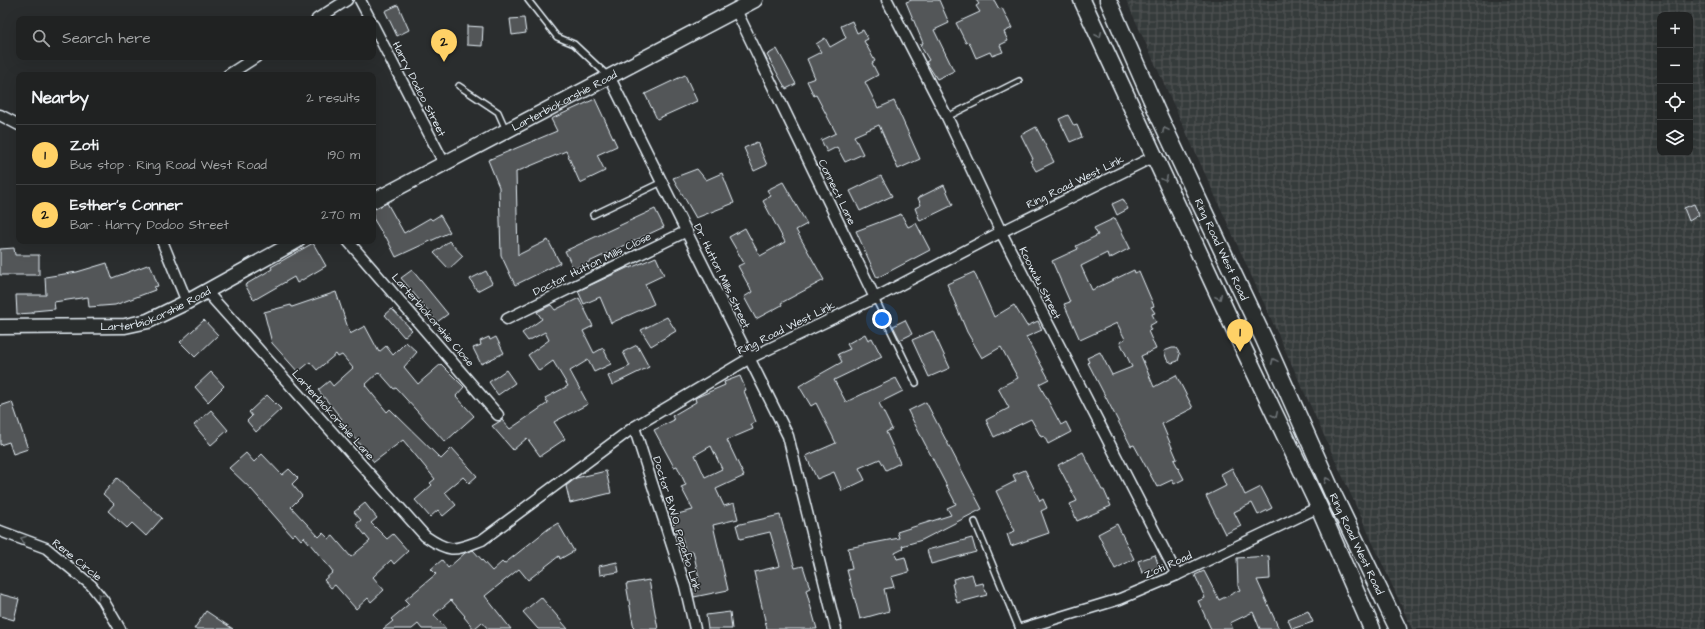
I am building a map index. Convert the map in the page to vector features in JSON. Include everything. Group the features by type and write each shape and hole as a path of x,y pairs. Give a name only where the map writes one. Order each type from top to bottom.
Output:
{"main road":[{"name":"Ring Road West Road","path":"1082,0 1238,337 1319,507 1372,629"},
{"name":"Ring Road West Road","path":"1108,1 1157,112 1261,332 1334,494 1398,629"}],"street":[{"path":"322,16 347,0"},
{"path":"360,0 368,16"},
{"name":"Larterbiokorshie Road","path":"376,199 610,78 755,0"},
{"name":"Koowulu Street","path":"887,0 947,117 1001,232 1177,575"},
{"name":"Connect Lane","path":"736,10 875,298"},
{"name":"Harry Dodoo Street","path":"376,32 444,163"},
{"path":"233,72 251,60"},
{"name":"Dr. Hutton Mills Street","path":"610,78 788,436 836,629"},
{"path":"0,115 16,123"},
{"name":"Ring Road West Link","path":"447,549 457,550 482,540 634,427 750,358 875,298 1001,232 1154,156"},
{"name":"Doctor Hutton Mills Close","path":"507,319 687,231"},
{"path":"163,244 187,302"},
{"name":"Larterbiokorshie Road","path":"0,327 125,326 148,321 187,302 281,247 289,244"},
{"name":"Larterbiokorshie Close","path":"351,244 498,415"},
{"name":"Larterbiokorshie Lane","path":"206,291 425,536 437,545 447,549"},
{"name":"Doctor B.W.O. Papafio Link","path":"634,427 685,586 695,629"},
{"name":"Zoti Road","path":"1020,629 1120,599 1177,575 1319,507"},
{"name":"Rene Circle","path":"0,531 46,548 91,585 115,619 120,629"}],"lane":[{"path":"528,0 557,36 574,44 610,78"},
{"path":"947,117 1019,81"},
{"path":"459,86 498,112 506,131"},
{"path":"593,215 662,182"},
{"name":"Connect Lane","path":"875,298 916,383"},
{"path":"975,522 1020,629"}],"shaded area":[{"path":"1126,0 1705,0 1705,629 1412,629"}],"building":[{"path":"912,0 939,0 949,23 934,30 954,71 937,79 926,62 929,60 920,45 923,43 906,2"},
{"path":"976,0 994,0 999,9 1002,8 1012,28 1004,32 1008,41 1000,45 1003,52 992,56 990,52 976,58 969,42 966,43 956,23 980,12 976,6 979,4"},
{"path":"398,5 409,30 397,36 385,11"},
{"path":"524,18 526,33 512,35 510,19"},
{"path":"852,21 857,33 863,30 868,39 864,41 875,61 872,63 878,75 865,82 878,108 894,101 920,159 898,169 879,125 854,136 863,154 845,162 837,147 827,152 821,140 836,133 807,81 815,78 807,59 821,52 816,44 825,38 830,47 846,38 841,26"},
{"path":"467,26 483,27 482,46 467,45"},
{"path":"777,49 796,84 786,89 767,55"},
{"path":"685,75 697,101 657,119 645,94"},
{"path":"595,99 617,146 597,155 605,171 580,183 566,151 516,172 518,255 548,240 560,263 515,285 501,255 499,187 488,160 557,131 551,119"},
{"path":"1068,115 1074,126 1077,125 1082,137 1070,142 1059,119"},
{"path":"1036,127 1054,162 1036,171 1030,161 1033,159 1021,135"},
{"path":"757,142 767,165 754,171 744,148"},
{"path":"697,169 706,180 722,173 734,203 696,218 673,178"},
{"path":"881,176 892,196 860,211 850,191"},
{"path":"783,182 807,224 796,230 824,280 781,303 782,305 756,319 744,297 752,292 738,266 744,263 729,237 745,228 760,256 785,242 763,201 771,196 767,190"},
{"path":"944,185 953,205 920,221 915,208 921,205 918,198"},
{"path":"1123,199 1128,209 1117,215 1112,204"},
{"path":"387,203 404,233 430,218 432,220 440,215 450,232 396,257 386,237 385,238 376,223 376,208"},
{"path":"1694,204 1699,215 1689,221 1684,208"},
{"path":"655,209 664,227 574,269 565,251"},
{"path":"901,214 908,227 916,223 930,250 877,278 856,231"},
{"path":"1115,218 1130,248 1109,259 1107,253 1081,266 1092,290 1134,270 1135,273 1139,271 1154,306 1151,307 1155,313 1152,314 1156,322 1149,326 1151,330 1148,331 1156,349 1141,356 1154,387 1176,375 1193,408 1162,424 1177,459 1174,460 1184,479 1174,484 1172,480 1157,487 1134,445 1131,446 1088,363 1087,358 1100,352 1112,375 1132,367 1120,342 1125,339 1117,323 1080,340 1064,304 1070,302 1052,261 1078,249 1076,246 1098,235 1094,228"},
{"path":"449,241 463,256 449,269 434,253"},
{"path":"311,244 314,244 326,266 297,283 294,277 254,300 245,285 272,269 271,267"},
{"path":"14,248 15,255 39,255 39,275 0,275 0,249"},
{"path":"656,257 664,275 645,284 654,304 611,323 600,297 584,304 578,291 629,267 630,268"},
{"path":"107,263 112,278 150,264 158,286 154,287 155,290 115,305 89,307 88,297 54,302 55,309 17,314 16,295 46,295 45,277 77,272"},
{"path":"412,270 448,314 437,322 401,278"},
{"path":"486,271 492,283 477,291 470,279"},
{"path":"974,272 994,317 1014,305 1027,326 1038,321 1042,330 1026,337 1049,379 1039,384 1061,425 1066,422 1071,432 1048,444 1044,436 1041,437 1031,419 994,437 986,420 1009,408 998,388 1018,378 1001,347 982,358 967,332 947,284"},
{"path":"336,292 350,334 365,326 379,352 386,346 393,355 406,342 417,352 404,367 418,384 441,364 464,387 456,396 474,416 445,442 396,388 394,389 379,372 365,385 387,412 390,409 441,459 452,448 477,476 469,483 463,477 445,492 456,505 443,516 438,510 430,517 415,500 432,485 430,483 435,479 403,440 374,462 318,390 329,381 333,386 353,368 342,355 338,357 336,354 317,370 310,362 298,372 272,343 264,312 291,305 292,307"},
{"path":"579,298 593,326 583,331 594,353 603,348 611,364 594,372 588,360 570,371 588,404 554,422 565,439 540,456 527,438 513,450 492,426 502,420 510,429 548,403 545,398 568,386 553,361 539,371 528,355 549,340 545,332 528,341 522,333 542,319 537,312 551,305 555,310"},
{"path":"392,309 412,330 404,337 385,315"},
{"path":"667,317 676,331 651,346 641,330"},
{"path":"204,320 218,335 195,357 180,342"},
{"path":"905,320 912,334 900,340 893,326"},
{"path":"933,331 950,368 929,377 912,340"},
{"path":"865,334 868,340 872,338 882,357 834,380 846,402 896,378 903,391 879,403 892,429 886,432 900,463 886,470 880,459 859,468 865,480 842,491 834,472 817,479 806,456 836,443 816,403 811,406 799,386 842,362 838,354 850,349 847,344"},
{"path":"489,337 490,340 496,337 504,353 481,364 473,348 481,345 480,341"},
{"path":"637,345 649,367 612,385 608,376 630,366 623,352"},
{"path":"1176,348 1180,354 1178,361 1172,363 1167,360 1164,351"},
{"path":"506,370 515,383 498,395 489,382"},
{"path":"211,372 224,386 208,402 195,387"},
{"path":"740,376 756,422 751,424 753,429 727,440 744,476 716,489 724,506 734,503 738,519 713,525 728,590 694,597 690,580 699,578 693,551 686,553 680,531 675,533 670,516 693,510 681,487 686,485 677,466 674,467 654,430 674,420 672,416 696,402 695,398 725,385 724,382","holes":["711,446 722,469 705,477 695,455"]},
{"path":"267,395 281,409 256,432 247,421 252,416 249,412"},
{"path":"12,402 28,449 13,454 9,442 0,445 0,406"},
{"path":"926,402 982,509 922,540 902,546 903,549 895,553 897,559 905,557 909,572 891,577 894,587 884,589 889,611 860,619 847,570 852,569 848,548 899,538 897,532 951,515 947,508 956,504 908,411"},
{"path":"211,410 228,430 211,445 194,425"},
{"path":"1083,452 1111,506 1077,521 1070,504 1077,501 1058,465"},
{"path":"246,453 254,462 262,454 282,475 289,469 298,478 292,484 302,496 291,507 319,537 323,533 329,539 333,536 351,557 370,541 356,524 361,520 354,512 365,503 377,518 371,523 387,539 393,534 408,551 394,564 391,560 373,577 384,590 371,602 368,598 356,609 335,585 331,588 324,580 333,572 304,537 301,540 295,533 292,536 252,490 229,468"},
{"path":"1232,468 1245,495 1261,487 1272,508 1258,515 1252,503 1234,512 1241,526 1225,534 1206,496 1226,486 1221,474"},
{"path":"1025,470 1040,501 1043,499 1047,508 1041,511 1049,533 1011,546 1007,534 1015,531 996,491 1016,481 1013,475"},
{"path":"606,471 611,493 570,503 566,486 576,478"},
{"path":"117,478 162,518 146,536 132,523 127,528 108,511 114,504 103,494"},
{"path":"780,515 795,568 803,566 810,588 806,590 817,629 767,629 754,572 780,566 770,532 740,539 736,525"},
{"path":"558,523 574,551 560,559 559,556 528,580 519,569 485,596 511,629 488,629 482,622 474,629 451,600 434,615 446,629 422,629 418,624 412,629 383,629 393,621 391,619 409,604 405,600 436,574 431,569 442,560 448,568 465,553 473,550 492,571 502,562 504,564 548,529"},
{"path":"1117,524 1134,559 1115,569 1098,534"},
{"path":"972,538 976,552 931,564 927,550"},
{"path":"1155,555 1159,567 1142,573 1138,561"},
{"path":"1269,556 1270,579 1257,580 1279,629 1260,629 1253,612 1230,623 1233,629 1211,629 1198,601 1205,598 1195,575 1204,571 1219,600 1240,590 1238,586 1237,558"},
{"path":"617,562 619,572 600,575 599,566"},
{"path":"972,574 975,585 983,583 987,595 957,603 952,584 954,583 953,579"},
{"path":"649,580 658,629 634,629 626,584"},
{"path":"0,594 19,599 14,620 0,616"},
{"path":"541,597 568,629 538,629 523,612"},
{"path":"206,611 233,629 194,629"},
{"path":"1308,611 1313,622 1292,629 1288,620"},
{"path":"730,612 732,629 708,629 706,615"}],"place":[{"name":"Esther's Conner","path":"444,62"},
{"name":"Zoti","path":"1240,352"}]}
